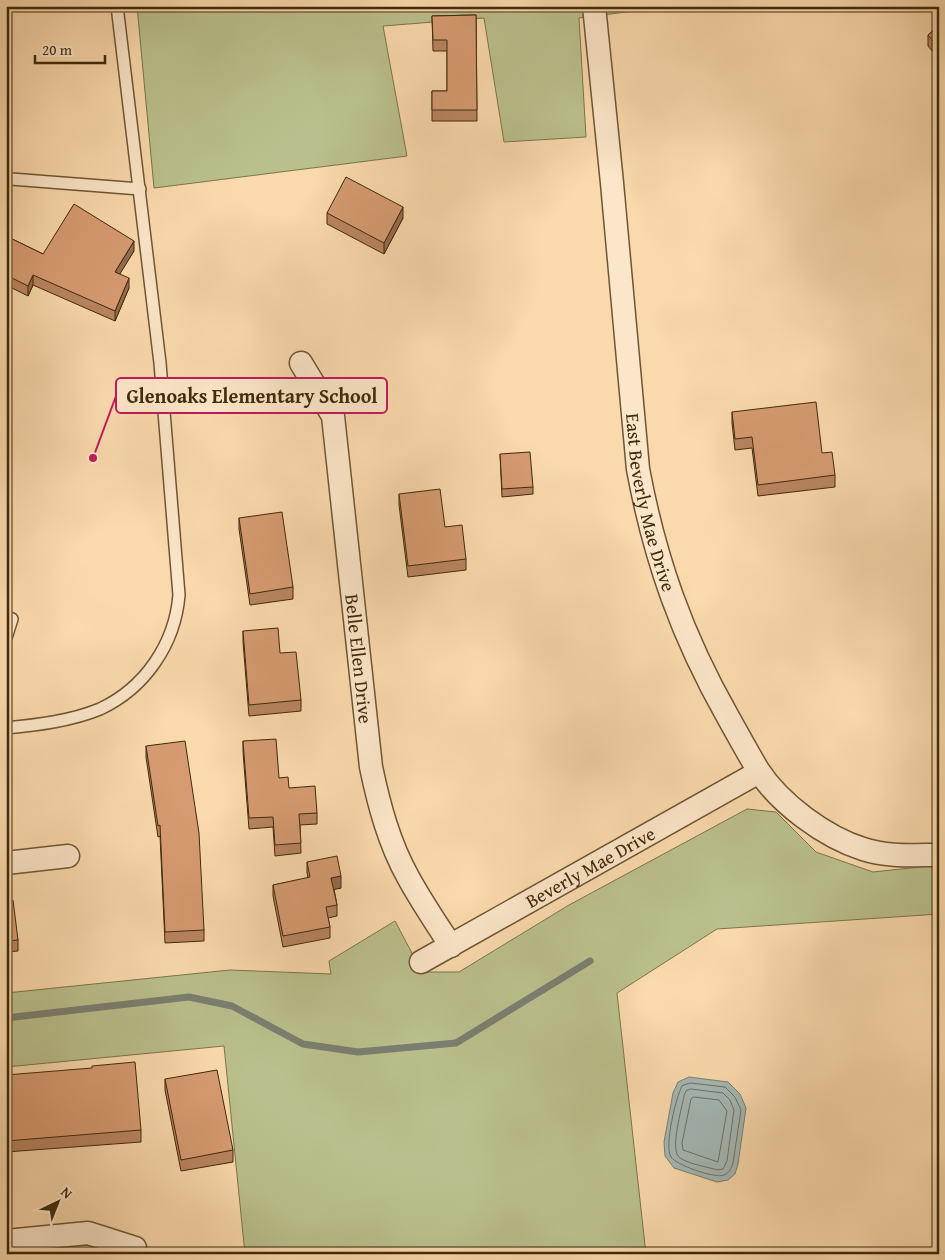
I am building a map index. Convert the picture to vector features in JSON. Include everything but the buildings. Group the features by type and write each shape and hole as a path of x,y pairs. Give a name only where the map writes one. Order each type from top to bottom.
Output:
{"street":[{"name":"East Beverly Mae Drive","path":"594,6 638,469 646,512 664,577 688,641 759,772 781,797 805,818 864,850 900,856 939,855"},
{"name":"Belle Ellen Drive","path":"301,363 333,416 372,767 379,805 391,841 407,876 451,946"},
{"name":"Beverly Mae Drive","path":"422,962 759,772"},
{"path":"6,863 68,856"},
{"path":"6,1241 88,1232 135,1248"}],"lane":[{"path":"6,728 64,720 99,709 116,700 135,686 156,662 174,626 178,595 161,372 118,6"},
{"path":"11,179 140,189"},
{"path":"6,617 12,619 6,638"}],"green space":[{"path":"137,6 673,6 579,18 586,137 504,142 484,18 383,26 407,156 154,188"},
{"path":"747,809 776,812 816,852 873,872 939,865 939,914 717,929 617,993 646,1254 245,1254 224,1046 6,1067 6,993 230,970 331,974 329,961 395,921 422,972 459,972 569,905"}],"water":[{"path":"689,1077 728,1082 740,1094 746,1108 738,1164 735,1174 728,1180 717,1182 674,1168 665,1156 664,1142 673,1093 678,1082"}],"waterway":[{"path":"6,1018 189,997 232,1006 303,1044 358,1052 456,1043 590,961"}],"place":[{"name":"Glenoaks Elementary School","path":"93,458"}]}
